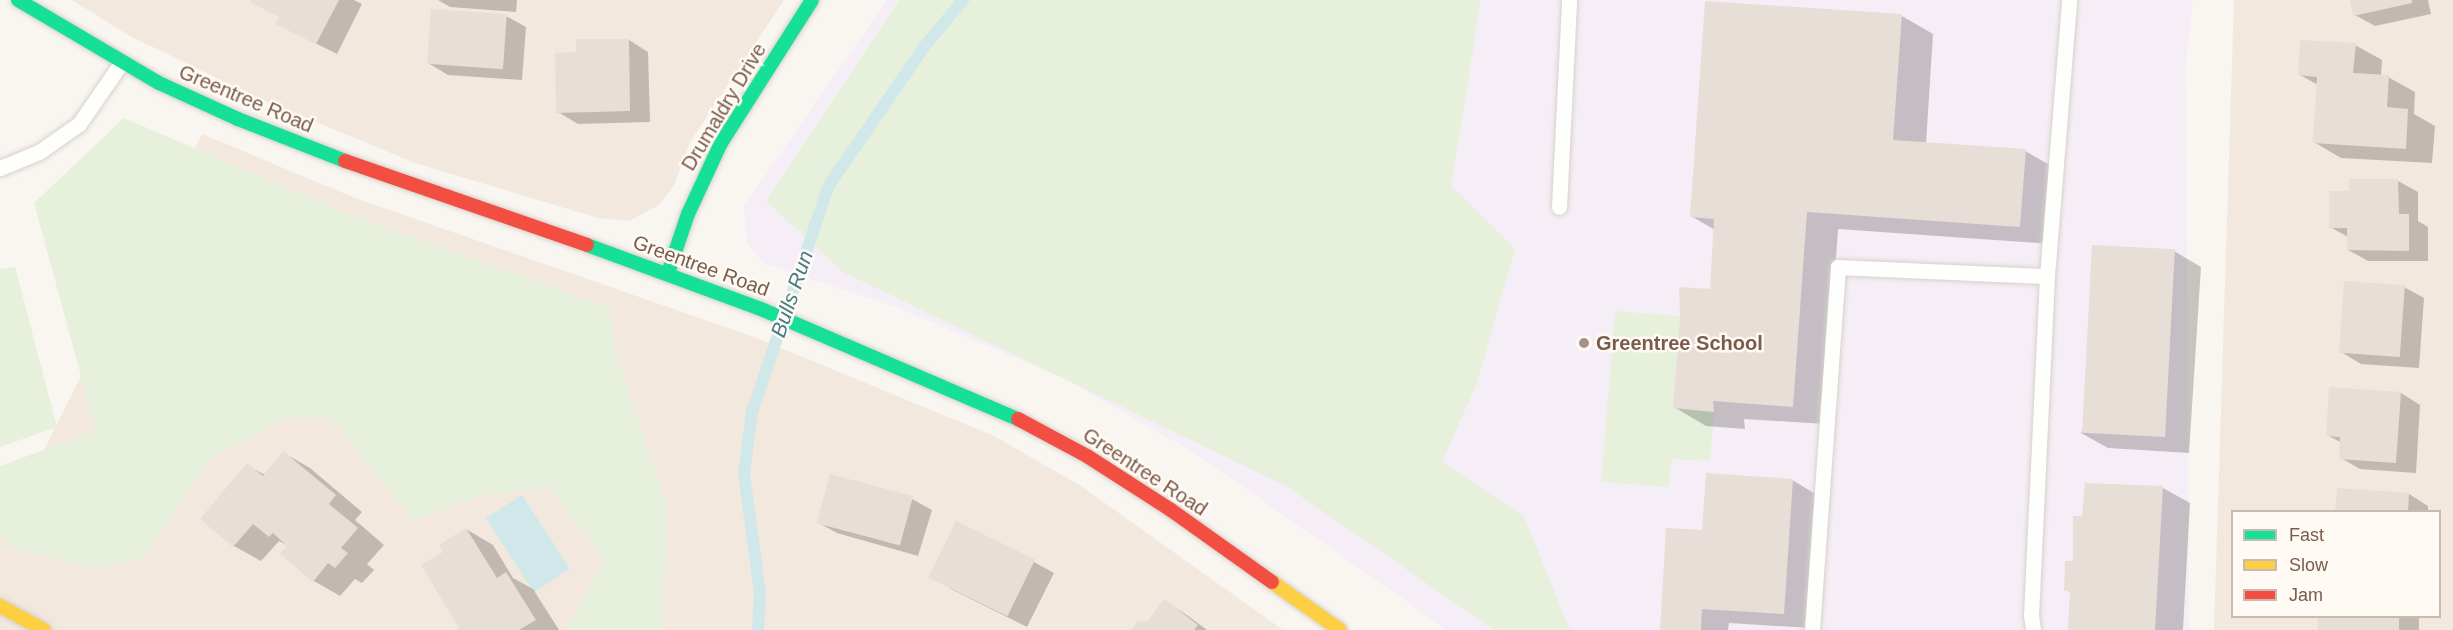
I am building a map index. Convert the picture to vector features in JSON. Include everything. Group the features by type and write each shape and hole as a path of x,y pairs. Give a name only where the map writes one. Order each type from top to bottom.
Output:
{"street":[{"name":"Greentree Road","path":"18,0 159,83 238,119 375,173 668,273 819,333 1018,419 1087,456 1171,510 1340,630"},
{"name":"Drumaldry Drive","path":"668,273 688,214 721,143 812,0"},
{"path":"0,606 44,630"}],"lane":[{"path":"1559,207 1569,0"},
{"path":"2034,630 2031,603 2047,276 2068,0"},
{"path":"0,168 39,152 79,124 122,62"},
{"path":"1812,630 1838,267 2047,276"}],"shaded area":[{"path":"72,0 784,0 690,142 674,185 659,205 629,221 598,218 415,163 256,97 128,35"},
{"name":"Greentree School","path":"887,0 2193,0 2186,64 2189,630 1447,630 1198,455 1065,379 896,307 765,264 747,243 744,206"},
{"path":"2234,0 2453,0 2453,630 2214,630"},
{"path":"202,134 355,198 754,337 994,436 1081,486 1283,630 0,630 0,491 45,448"}],"green space":[{"path":"899,0 1481,0 1451,186 1515,249 1477,383 1442,462 1524,516 1570,630 1494,630 1286,486 843,272 766,201"},
{"path":"124,118 343,212 610,308 615,352 668,508 662,630 567,630 604,559 550,488 482,495 414,521 330,417 286,418 210,459 146,556 100,570 11,547 0,533 0,466 96,431 34,203"},
{"path":"15,267 57,427 0,447 0,269"},
{"path":"1615,311 1680,316 1673,408 1714,412 1710,461 1672,459 1669,487 1601,482"}],"water":[{"path":"522,495 570,569 534,592 486,518"}],"building":[{"path":"251,0 339,0 316,44 275,24 279,17 250,2"},
{"path":"2350,0 2412,0 2412,3 2353,16"},
{"path":"1705,1 1902,14 1893,140 2026,149 2020,227 1807,212 1793,407 1713,401 1714,412 1673,408 1680,316 1679,287 1710,289 1714,219 1690,217"},
{"path":"431,9 507,14 503,69 427,64"},
{"path":"576,39 629,39 630,111 556,113 555,53 576,52"},
{"path":"2300,40 2356,43 2353,73 2389,75 2387,107 2408,109 2406,149 2313,143 2317,77 2298,75"},
{"path":"2349,179 2398,179 2399,214 2409,214 2409,251 2347,250 2347,228 2329,228 2329,191 2349,191"},
{"path":"2092,245 2175,249 2165,437 2082,433"},
{"path":"2344,281 2405,285 2400,357 2339,353"},
{"path":"2329,387 2401,392 2396,463 2339,459 2340,437 2326,436"},
{"path":"283,451 336,495 329,504 358,528 341,548 348,553 335,568 328,563 313,582 280,554 287,546 273,533 269,537 253,524 233,547 200,519 247,463 263,476"},
{"path":"1706,473 1793,479 1784,614 1702,609 1701,630 1660,630 1666,528 1702,530"},
{"path":"830,474 913,496 900,546 817,523"},
{"path":"2085,483 2163,486 2155,630 2068,630 2070,591 2064,591 2065,561 2073,561 2073,516 2082,516"},
{"path":"2337,488 2409,493 2408,510 2335,510"},
{"path":"956,521 1035,560 1007,616 928,578"},
{"path":"466,528 497,578 506,572 536,620 519,630 456,630 459,628 421,565 443,552 439,545"},
{"path":"1164,599 1198,625 1194,630 1131,630 1138,621 1148,621"},
{"path":"2318,618 2399,618 2399,630 2318,630"}],"waterway":[{"name":"Bulls Run","path":"758,630 760,593 744,473 752,412 829,185 925,46 963,0"}],"traffic: fast":[{"path":"18,0 159,83 238,119 345,161"},
{"path":"668,273 688,214 721,143 812,0"},
{"path":"587,245 761,309 1018,419"}],"traffic: slow":[{"path":"1272,582 1340,630"},
{"path":"0,606 44,630"}],"traffic: jam":[{"path":"345,161 587,245"},
{"path":"1018,419 1087,456 1171,510 1272,582"}],"place":[{"name":"Greentree School","path":"1584,343"}]}
